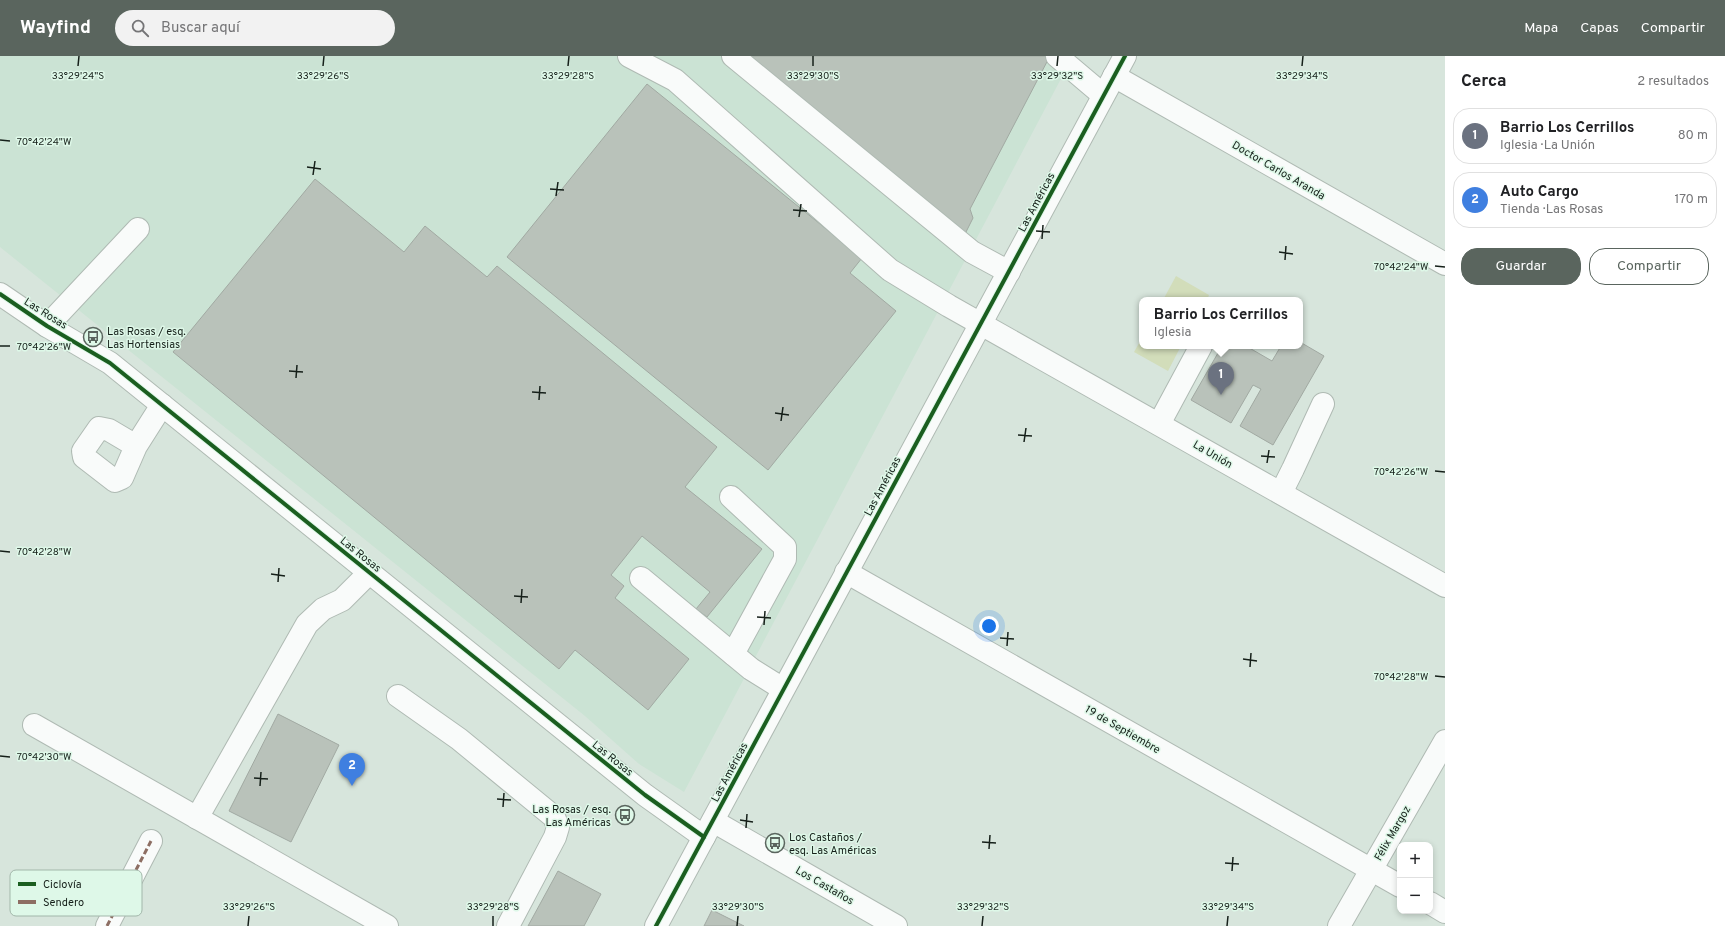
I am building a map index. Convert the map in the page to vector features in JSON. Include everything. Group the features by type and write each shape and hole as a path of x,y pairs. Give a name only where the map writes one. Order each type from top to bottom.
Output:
{"street":[{"name":"La Unión","path":"629,56 675,80 890,270 1445,586"},
{"path":"732,56 972,252 1009,272"},
{"path":"1057,56 1103,95"},
{"name":"Las Américas","path":"656,926 980,322 1009,272 1125,56"},
{"name":"Doctor Carlos Aranda","path":"1114,76 1445,264"},
{"path":"47,326 138,230"},
{"name":"Las Rosas","path":"2,299 110,363 644,795 708,829"},
{"path":"1159,424 1199,349"},
{"path":"1281,493 1323,404"},
{"path":"136,446 162,405"},
{"path":"730,496 785,547 785,559 733,654"},
{"name":"19 de Septiembre","path":"846,572 1397,884"},
{"path":"197,818 307,624 323,609 342,600 369,573"},
{"path":"641,578 751,669 783,689"},
{"path":"398,696 460,739 554,818 558,827 555,837 508,926"},
{"path":"34,725 387,926"},
{"name":"Félix Margoz","path":"1339,926 1445,741"},
{"name":"Los Castaños","path":"708,829 896,926"},
{"path":"136,870 151,840"},
{"path":"1433,905 1445,912"},
{"path":"107,926 112,916"}],"shaded area":[{"path":"0,56 1073,56 684,792 639,764 585,716 0,247"},
{"path":"1176,276 1209,295 1208,297 1165,297"},
{"path":"1139,343 1139,349 1179,349 1168,371 1134,352"}],"building":[{"path":"741,56 1050,56 970,209 973,218 964,236"},
{"path":"647,84 862,258 850,273 896,311 768,470 507,257"},
{"path":"315,179 404,252 425,226 487,277 497,266 717,447 685,487 762,549 707,617 696,609 710,592 642,536 611,575 624,586 615,598 689,659 648,710 575,650 559,669 173,352"},
{"path":"1303,344 1324,356 1273,445 1240,426 1261,389 1253,385 1231,423 1191,400 1220,349 1251,349 1272,361 1279,349 1303,349"},
{"path":"278,714 339,745 291,842 229,811"},
{"path":"558,871 601,894 584,926 528,926"},
{"path":"712,910 744,926 704,926"}],"marked path":[{"path":"136,870 151,841"},
{"path":"107,926 112,916"}],"cycle path":[{"path":"656,926 1125,56"},
{"path":"0,294 47,326 110,363 645,795 704,837"}],"place":[{"name":"Las Rosas / esq. Las Hortensias","path":"93,337"},
{"name":"Barrio Los Cerrillos","path":"1221,395"},
{"name":"Auto Cargo","path":"352,786"},
{"name":"Las Rosas / esq. Las Américas","path":"625,815"},
{"name":"Los Castaños / esq. Las Américas","path":"775,843"}]}
